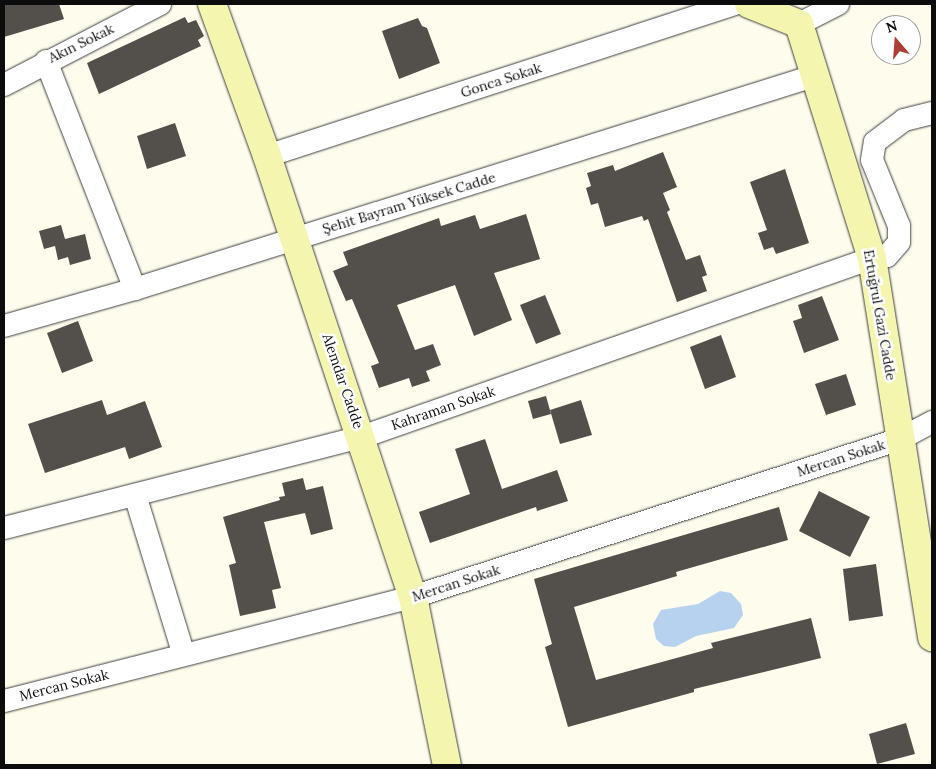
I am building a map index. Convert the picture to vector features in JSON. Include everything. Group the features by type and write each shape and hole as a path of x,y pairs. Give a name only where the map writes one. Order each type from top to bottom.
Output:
{"street":[{"name":"Akın Sokak","path":"4,84 46,60 160,4"},
{"name":"Alemdar Cadde","path":"212,4 268,156 294,239 362,437 413,597 447,765"},
{"name":"Gonca Sokak","path":"268,156 734,4"},
{"path":"749,4 799,24 838,4"},
{"name":"Ertuğrul Gazi Cadde","path":"799,24 872,258 932,637"},
{"path":"46,60 135,289"},
{"name":"Şehit Bayram Yüksek Cadde","path":"4,326 135,289 814,76"},
{"name":"Kahraman Sokak","path":"4,528 362,437 872,258 887,256 899,242 899,226 872,160 875,142 904,120 932,113"},
{"name":"Mercan Sokak","path":"4,701 413,597 900,439 932,422"},
{"path":"134,495 184,655"}],"water":[{"path":"720,591 731,593 741,604 743,615 734,628 696,636 675,647 664,646 656,639 653,624 661,610 698,604"}],"building":[{"path":"4,4 59,4 64,19 4,37"},
{"path":"185,17 188,23 196,20 204,36 198,40 201,46 99,94 87,63"},
{"path":"418,18 422,26 427,28 440,63 399,79 382,31"},
{"path":"175,123 186,156 147,169 137,136"},
{"path":"663,152 677,187 663,193 670,210 667,212 686,260 700,255 707,275 702,277 707,291 677,302 648,219 644,221 642,216 605,227 598,203 591,205 586,188 591,186 587,173 613,165 615,171"},
{"path":"785,169 809,243 776,254 773,247 764,250 758,233 767,230 750,182"},
{"path":"526,214 540,259 494,273 512,320 474,336 455,285 397,305 415,350 433,344 441,365 426,371 430,381 412,387 409,378 379,388 371,366 379,363 352,299 346,301 333,271 348,265 343,252 439,218 441,226 475,215 480,229"},
{"path":"61,225 65,239 85,234 91,259 70,265 68,257 58,260 55,246 44,249 39,231"},
{"path":"545,295 561,334 536,344 520,305"},
{"path":"822,296 839,340 804,353 793,321 802,318 798,305"},
{"path":"78,321 93,361 62,373 47,333"},
{"path":"721,335 736,377 705,389 690,347"},
{"path":"846,374 856,405 826,415 815,384"},
{"path":"546,396 551,414 533,419 528,401"},
{"path":"102,400 107,415 145,401 162,447 129,459 125,447 45,473 28,424"},
{"path":"581,400 592,435 560,444 550,410"},
{"path":"485,439 502,489 557,470 568,501 537,511 536,507 430,543 419,512 470,494 455,449"},
{"path":"303,478 306,490 323,486 333,529 311,535 305,513 264,522 281,588 272,590 276,608 240,616 229,565 236,563 223,517 280,500 279,497 285,496 282,483"},
{"path":"819,491 870,517 850,557 799,531"},
{"path":"779,507 788,540 676,572 677,576 574,607 596,680 713,648 711,643 811,618 821,658 694,689 694,692 568,727 545,647 552,644 534,579"},
{"path":"876,564 883,616 849,621 843,569"},
{"path":"906,723 915,754 877,764 869,734"}]}
